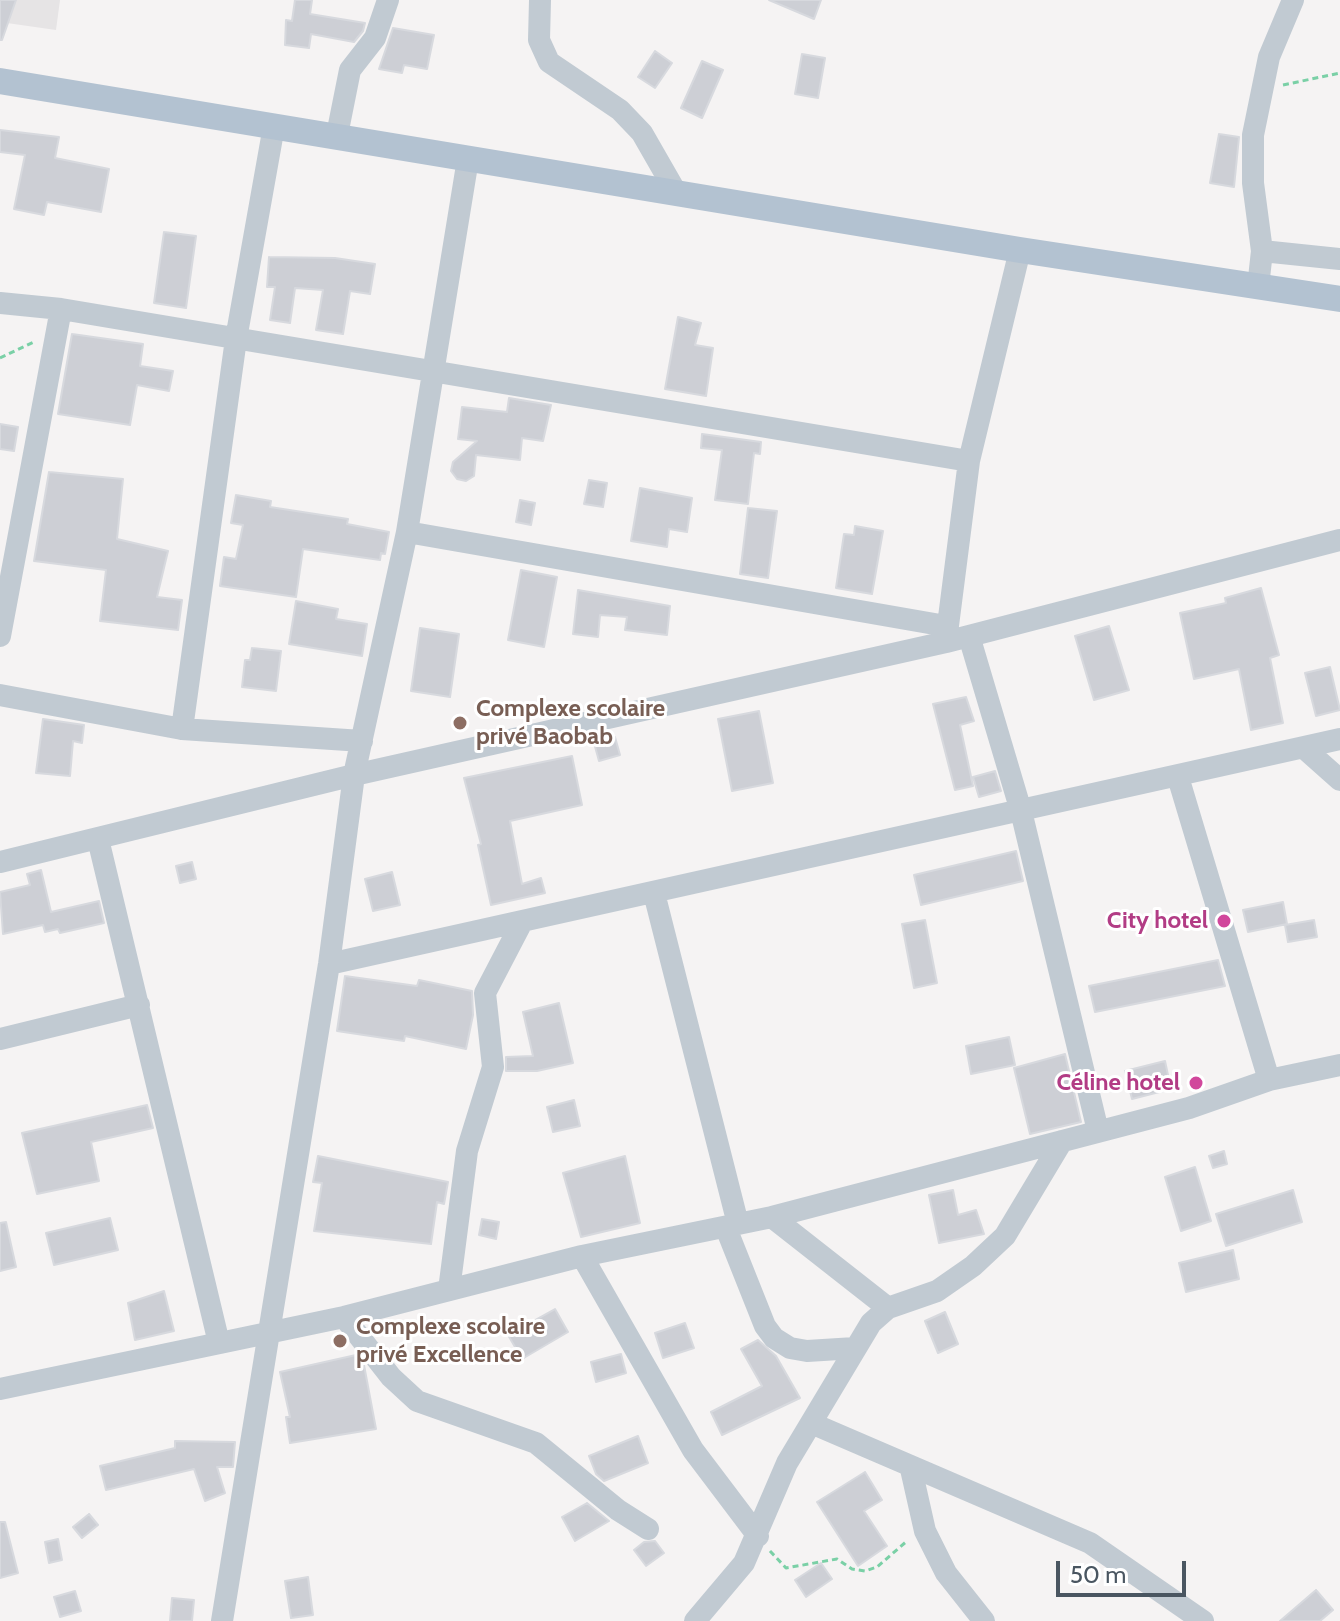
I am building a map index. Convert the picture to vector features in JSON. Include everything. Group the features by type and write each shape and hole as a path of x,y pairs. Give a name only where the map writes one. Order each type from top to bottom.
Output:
{"main road":[{"path":"0,81 1020,250 1340,299"}],"street":[{"path":"337,135 350,70 375,38 388,0"},
{"path":"540,0 539,40 549,62 620,110 642,133 677,194"},
{"path":"1258,287 1262,251 1252,161 1259,91 1293,0"},
{"path":"182,729 236,339 274,126"},
{"path":"222,1621 329,964 354,775 407,532 468,159"},
{"path":"946,634 969,461 1020,250"},
{"path":"1262,251 1340,259"},
{"path":"0,303 60,319 236,339 969,461"},
{"path":"0,636 60,319"},
{"path":"407,532 969,636 1340,540"},
{"path":"0,862 946,634"},
{"path":"969,636 1021,811 1098,1131"},
{"path":"0,695 182,729 362,741"},
{"path":"329,964 1340,739"},
{"path":"1304,748 1340,780"},
{"path":"1178,777 1269,1080"},
{"path":"98,839 219,1343"},
{"path":"654,893 732,1226 765,1326 774,1338 790,1348 807,1351 855,1348"},
{"path":"449,1290 467,1151 493,1067 485,993 522,922"},
{"path":"0,1039 139,1005"},
{"path":"0,1389 268,1330 344,1317 582,1256 772,1217 1189,1108 1269,1080 1340,1065"},
{"path":"695,1621 744,1563 787,1463 871,1323 888,1308 937,1291 973,1266 1005,1236 1062,1141"},
{"path":"772,1217 888,1308"},
{"path":"582,1256 693,1450 758,1536"},
{"path":"344,1317 391,1377 417,1401 536,1443 618,1510 648,1529"},
{"path":"811,1423 911,1469 1090,1543 1190,1617"},
{"path":"911,1469 925,1531 946,1573 984,1621"}],"path":[{"path":"1259,91 1340,73"},
{"path":"0,358 60,319"},
{"path":"758,1536 786,1568 837,1559 852,1569 865,1571 877,1567 907,1540 925,1531"}],"shaded area":[{"path":"0,0 60,0 56,30 0,22"}],"building":[{"path":"0,0 16,0 2,40 0,40"},
{"path":"295,0 312,0 310,14 365,23 363,31 354,42 311,34 309,48 285,45 286,20 292,21"},
{"path":"769,0 821,0 814,19"},
{"path":"393,28 434,35 427,69 404,65 402,73 379,69"},
{"path":"655,51 672,63 655,88 638,77"},
{"path":"802,54 825,58 818,98 795,94"},
{"path":"702,61 723,70 702,118 681,108"},
{"path":"0,130 59,137 55,158 109,169 101,212 47,202 44,215 14,209 25,155 0,152"},
{"path":"1219,134 1239,137 1234,187 1210,183"},
{"path":"164,232 196,236 186,308 154,303"},
{"path":"269,257 335,258 375,264 370,294 350,291 343,334 316,330 323,290 295,288 290,323 270,320 275,287 267,287"},
{"path":"678,317 701,323 695,345 713,348 706,396 665,389"},
{"path":"72,334 143,344 140,366 173,371 169,391 137,385 130,425 58,414"},
{"path":"509,398 551,405 543,441 522,438 520,460 476,455 474,476 466,481 457,479 451,471 453,462 477,441 458,439 462,407 507,412"},
{"path":"0,424 18,427 14,451 0,449"},
{"path":"702,434 761,442 760,454 754,453 748,504 715,500 722,450 701,448"},
{"path":"49,472 123,479 117,539 168,551 157,597 182,600 178,630 100,621 106,570 34,561"},
{"path":"589,480 607,483 603,507 584,504"},
{"path":"640,488 692,498 687,532 669,529 667,547 631,541"},
{"path":"236,495 271,501 270,507 348,519 347,524 389,532 385,554 381,553 380,560 303,549 296,597 220,586 224,557 236,559 243,525 231,523"},
{"path":"520,500 535,503 531,525 516,522"},
{"path":"748,508 777,511 768,578 740,574"},
{"path":"855,526 883,531 872,594 836,588 844,534 854,535"},
{"path":"521,570 557,577 544,647 508,640"},
{"path":"1261,588 1279,655 1270,658 1283,723 1251,730 1239,669 1194,679 1180,613 1226,603 1225,598"},
{"path":"578,590 670,606 667,635 625,630 627,617 600,615 598,637 573,634"},
{"path":"296,601 338,609 336,619 367,624 362,656 289,644"},
{"path":"1109,626 1129,690 1094,700 1075,636"},
{"path":"420,628 459,634 450,697 411,691"},
{"path":"252,648 281,651 276,691 242,687 245,660 250,660"},
{"path":"1330,667 1340,710 1316,716 1305,673"},
{"path":"966,697 974,721 960,725 973,786 955,790 933,704"},
{"path":"759,711 773,783 732,791 718,719"},
{"path":"43,719 84,725 82,743 73,741 70,776 36,773"},
{"path":"615,737 620,755 599,761 594,743"},
{"path":"572,756 582,805 510,821 522,884 541,878 545,893 491,905 478,845 481,844 464,778"},
{"path":"995,771 1001,791 979,797 973,777"},
{"path":"1016,851 1023,881 921,905 914,875"},
{"path":"192,862 196,879 180,883 176,866"},
{"path":"41,870 51,912 99,901 104,923 60,933 58,929 45,932 43,925 3,934 0,892 30,885 27,874"},
{"path":"392,872 400,905 373,911 365,879"},
{"path":"1283,902 1287,924 1248,932 1243,910"},
{"path":"925,920 937,983 914,988 902,924"},
{"path":"1314,920 1317,937 1288,942 1285,925"},
{"path":"1218,960 1225,986 1095,1012 1089,986"},
{"path":"345,976 417,986 419,980 472,991 473,1015 466,1049 405,1036 404,1041 337,1031"},
{"path":"559,1003 573,1063 537,1071 506,1071 506,1057 533,1056 523,1012"},
{"path":"1009,1037 1015,1065 971,1074 966,1046"},
{"path":"1065,1054 1081,1122 1030,1134 1014,1068"},
{"path":"1165,1061 1171,1089 1132,1099 1125,1071"},
{"path":"574,1100 580,1126 553,1132 547,1107"},
{"path":"147,1105 153,1128 91,1142 99,1181 37,1194 22,1133"},
{"path":"1224,1151 1227,1164 1213,1168 1209,1156"},
{"path":"318,1156 448,1182 444,1204 437,1202 431,1244 314,1231 322,1183 313,1182"},
{"path":"625,1156 640,1223 581,1237 563,1173"},
{"path":"1195,1167 1211,1221 1181,1231 1165,1177"},
{"path":"953,1190 958,1215 976,1210 984,1234 939,1243 929,1195"},
{"path":"1293,1190 1302,1222 1226,1246 1216,1214"},
{"path":"110,1218 118,1250 54,1265 46,1233"},
{"path":"482,1219 499,1222 496,1239 479,1235"},
{"path":"6,1222 16,1267 0,1271 0,1223"},
{"path":"1233,1250 1239,1279 1186,1292 1179,1263"},
{"path":"164,1291 174,1331 135,1340 128,1303"},
{"path":"555,1309 568,1332 522,1359 508,1335"},
{"path":"945,1312 958,1344 938,1353 925,1321"},
{"path":"685,1323 694,1348 663,1358 655,1333"},
{"path":"758,1340 776,1356 800,1398 722,1435 711,1412 762,1386 741,1349"},
{"path":"621,1354 626,1373 596,1382 591,1362"},
{"path":"356,1355 364,1365 376,1429 290,1443 286,1417 290,1417 280,1372"},
{"path":"638,1436 648,1463 604,1481 596,1474 589,1456"},
{"path":"175,1441 235,1442 233,1467 217,1467 225,1493 205,1501 194,1469 106,1490 100,1466 175,1448"},
{"path":"865,1472 882,1500 864,1511 887,1546 858,1566 817,1502"},
{"path":"587,1503 609,1521 575,1541 562,1517"},
{"path":"89,1514 98,1525 82,1538 73,1527"},
{"path":"0,1522 5,1522 18,1573 0,1578"},
{"path":"58,1539 62,1560 49,1563 45,1542"},
{"path":"655,1541 664,1553 646,1566 634,1550 644,1542"},
{"path":"821,1563 832,1579 806,1597 795,1580"},
{"path":"308,1577 313,1615 291,1618 285,1581"},
{"path":"1316,1590 1333,1610 1320,1621 1280,1621"},
{"path":"75,1591 81,1611 60,1617 54,1597"},
{"path":"172,1598 194,1600 192,1621 170,1621"}],"place":[{"name":"Complexe scolaire privé Baobab","path":"460,723"},
{"name":"City hotel","path":"1224,921"},
{"name":"Céline hotel","path":"1196,1083"},
{"name":"Complexe scolaire privé Excellence","path":"340,1341"}]}
